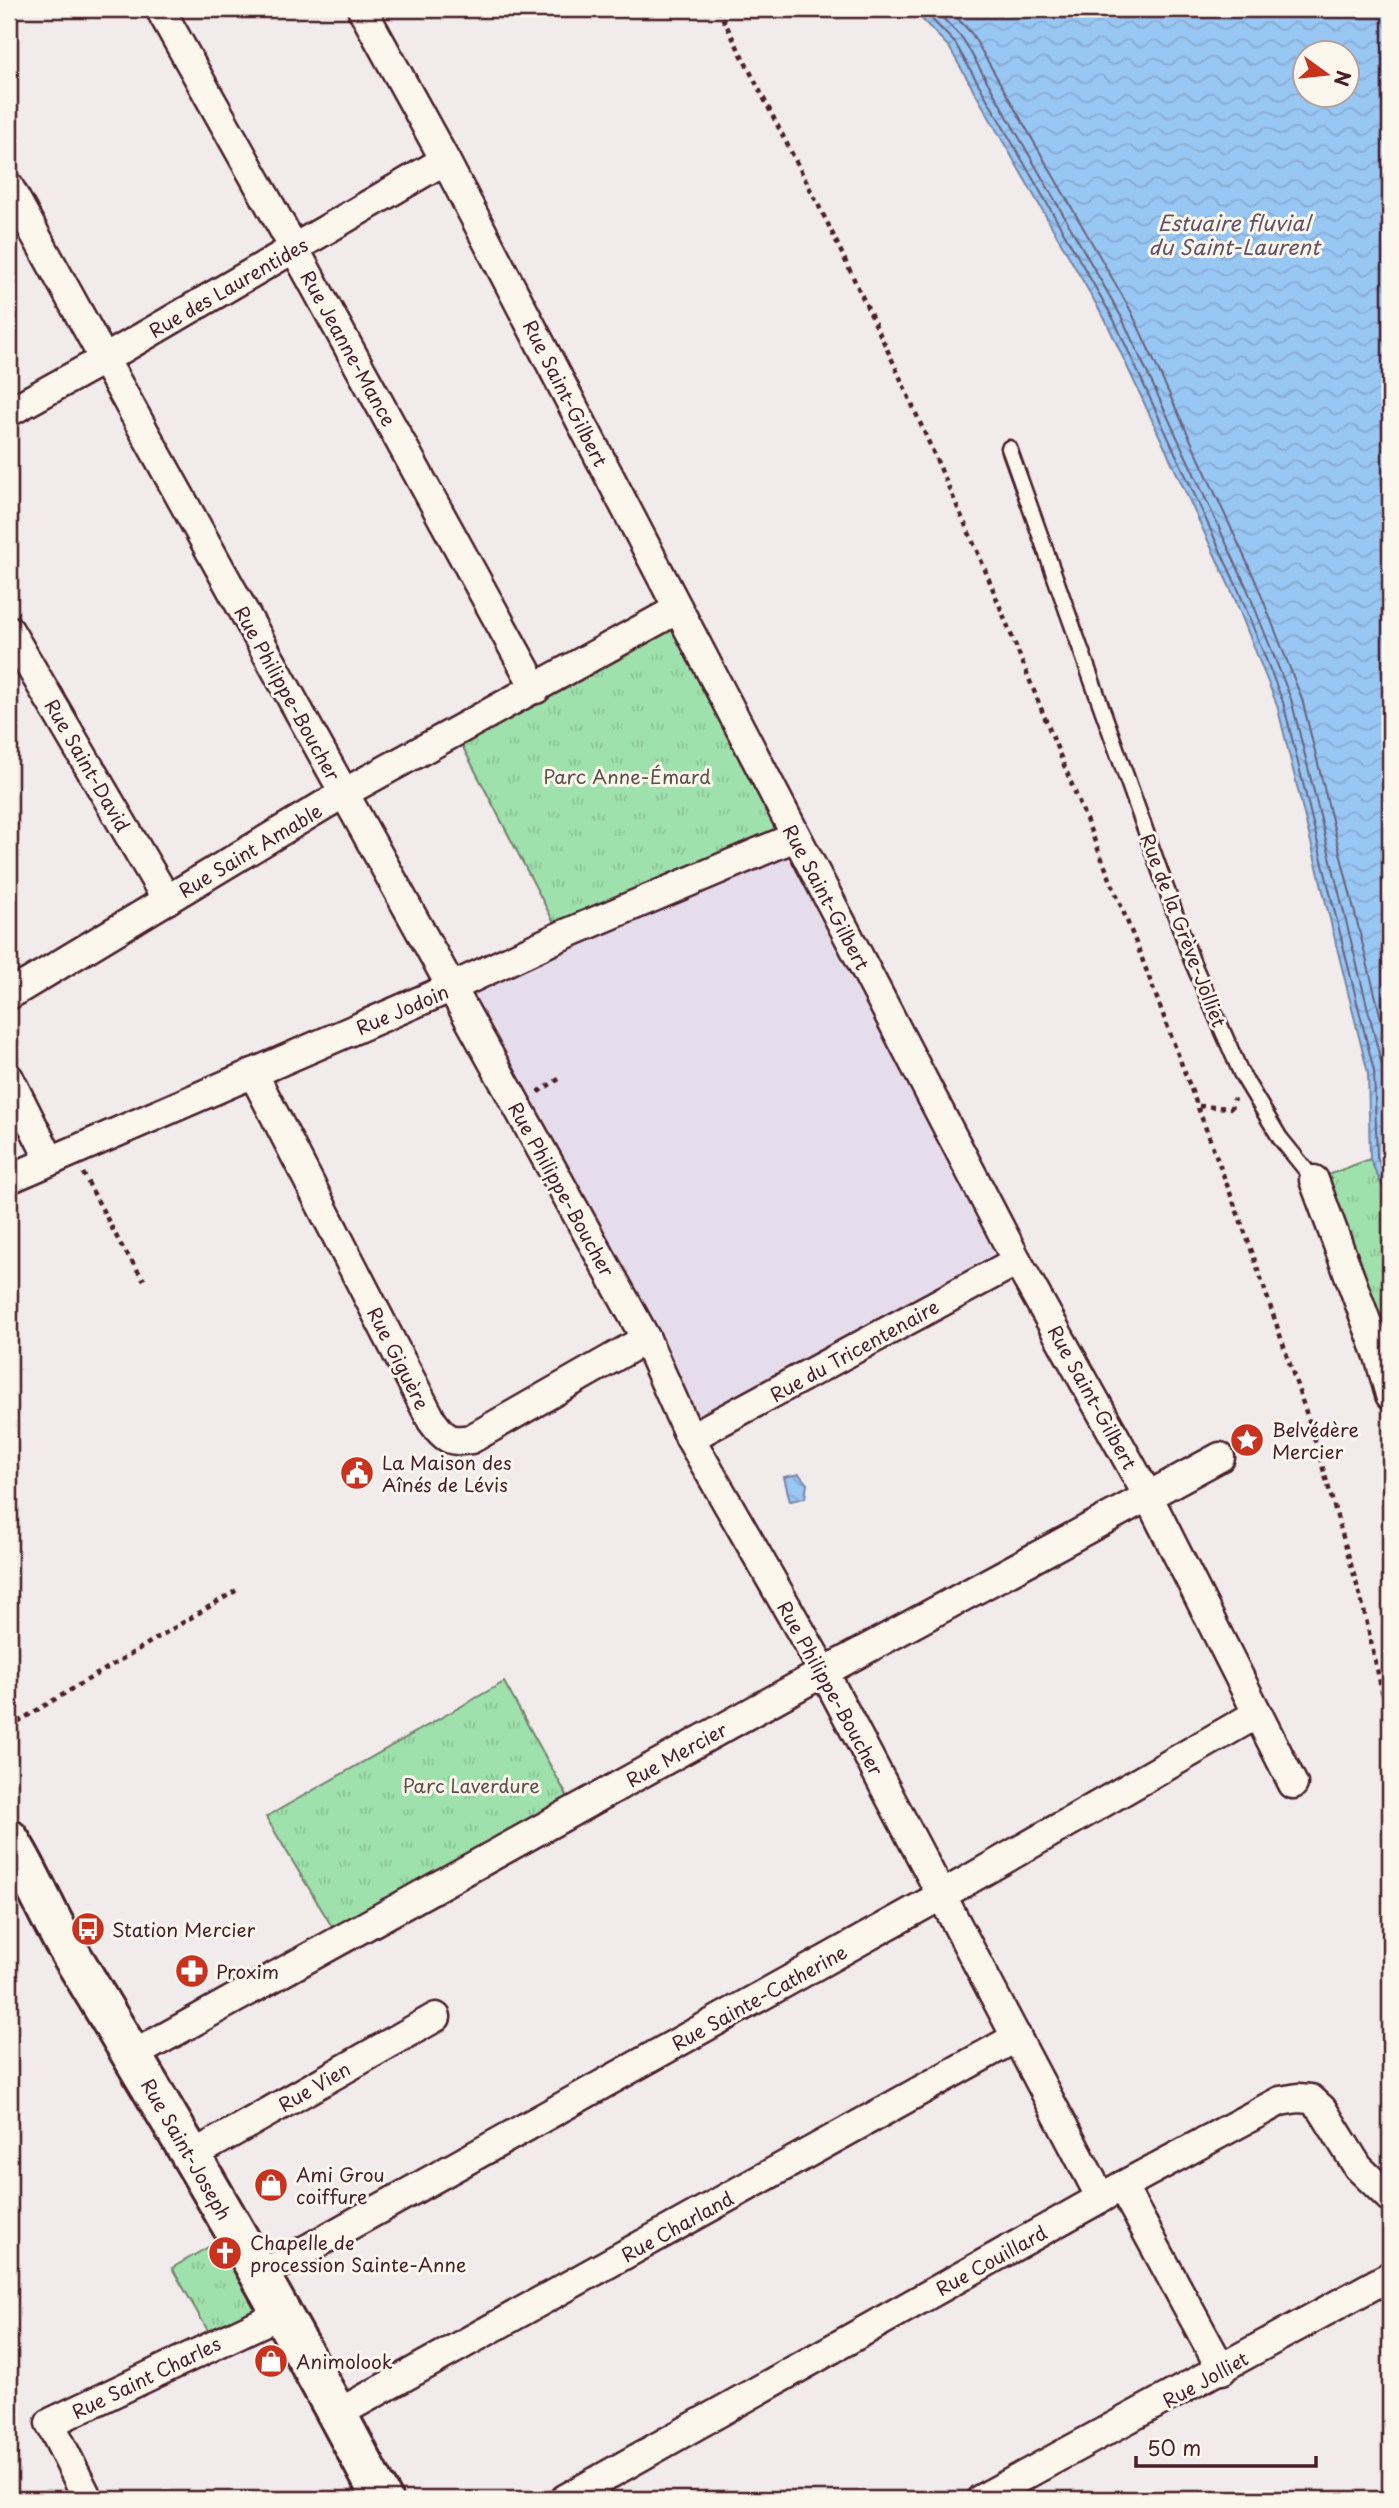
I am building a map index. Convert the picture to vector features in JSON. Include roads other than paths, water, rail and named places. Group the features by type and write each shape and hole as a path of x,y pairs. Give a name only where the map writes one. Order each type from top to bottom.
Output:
{"street":[{"name":"Rue Jeanne-Mance","path":"160,9 536,689"},
{"name":"Rue Saint-Gilbert","path":"362,9 445,160 1017,1261 1148,1496 1293,1784"},
{"name":"Rue des Laurentides","path":"9,412 445,160"},
{"name":"Rue Philippe-Boucher","path":"9,187 646,1339 691,1438 824,1672 1017,2037 1222,2370"},
{"name":"Rue Saint Amable","path":"9,995 344,793 678,609"},
{"name":"Rue Saint-David","path":"9,630 167,900"},
{"name":"Rue Jodoin","path":"9,1179 450,988 561,936 795,837"},
{"name":"Rue Giguère","path":"253,1073 432,1421 443,1436 459,1441 471,1439 646,1339"},
{"path":"9,1078 61,1155"},
{"name":"Rue de la Grève-Jolliet","path":"1314,1180 1379,1356 1390,1395"},
{"name":"Rue du Tricentenaire","path":"691,1438 1017,1261"},
{"name":"Rue Mercier","path":"133,2055 824,1672 1220,1457"},
{"name":"Rue Sainte-Catherine","path":"259,2276 942,1895 1257,1714"},
{"name":"Rue Saint-Joseph","path":"9,1839 22,1858 65,1944 191,2156 382,2499"},
{"name":"Rue Vien","path":"191,2156 436,2017"},
{"name":"Rue Charland","path":"337,2414 1017,2037"},
{"name":"Rue Couillard","path":"565,2499 1111,2192 1280,2101 1311,2099 1322,2109 1358,2167 1390,2198"},
{"name":"Rue Jolliet","path":"981,2499 1222,2370 1390,2276"},
{"name":"Rue Saint Charles","path":"88,2499 50,2423 280,2314"}],"lane":[{"name":"Rue de la Grève-Jolliet","path":"1009,448 1192,961 1241,1073 1280,1138 1314,1180"}],"water":[{"name":"Estuaire fluvial du Saint-Laurent","path":"912,9 1390,9 1390,1203 1370,1159 1368,1073 1277,705 1232,592 1107,323 949,47"},
{"path":"799,1474 807,1484 805,1498 790,1501 784,1477"}],"place":[{"name":"Belvédère Mercier","path":"1247,1440"},
{"name":"La Maison des Aînés de Lévis","path":"357,1473"},
{"name":"Station Mercier","path":"88,1929"},
{"name":"Proxim","path":"192,1971"},
{"name":"Ami Grou coiffure","path":"271,2185"},
{"name":"Chapelle de procession Sainte-Anne","path":"225,2253"},
{"name":"Animolook","path":"271,2361"}],"park label":[{"name":"Parc Anne-Émard","path":"627,776"},
{"name":"Parc Laverdure","path":"471,1785"}]}
